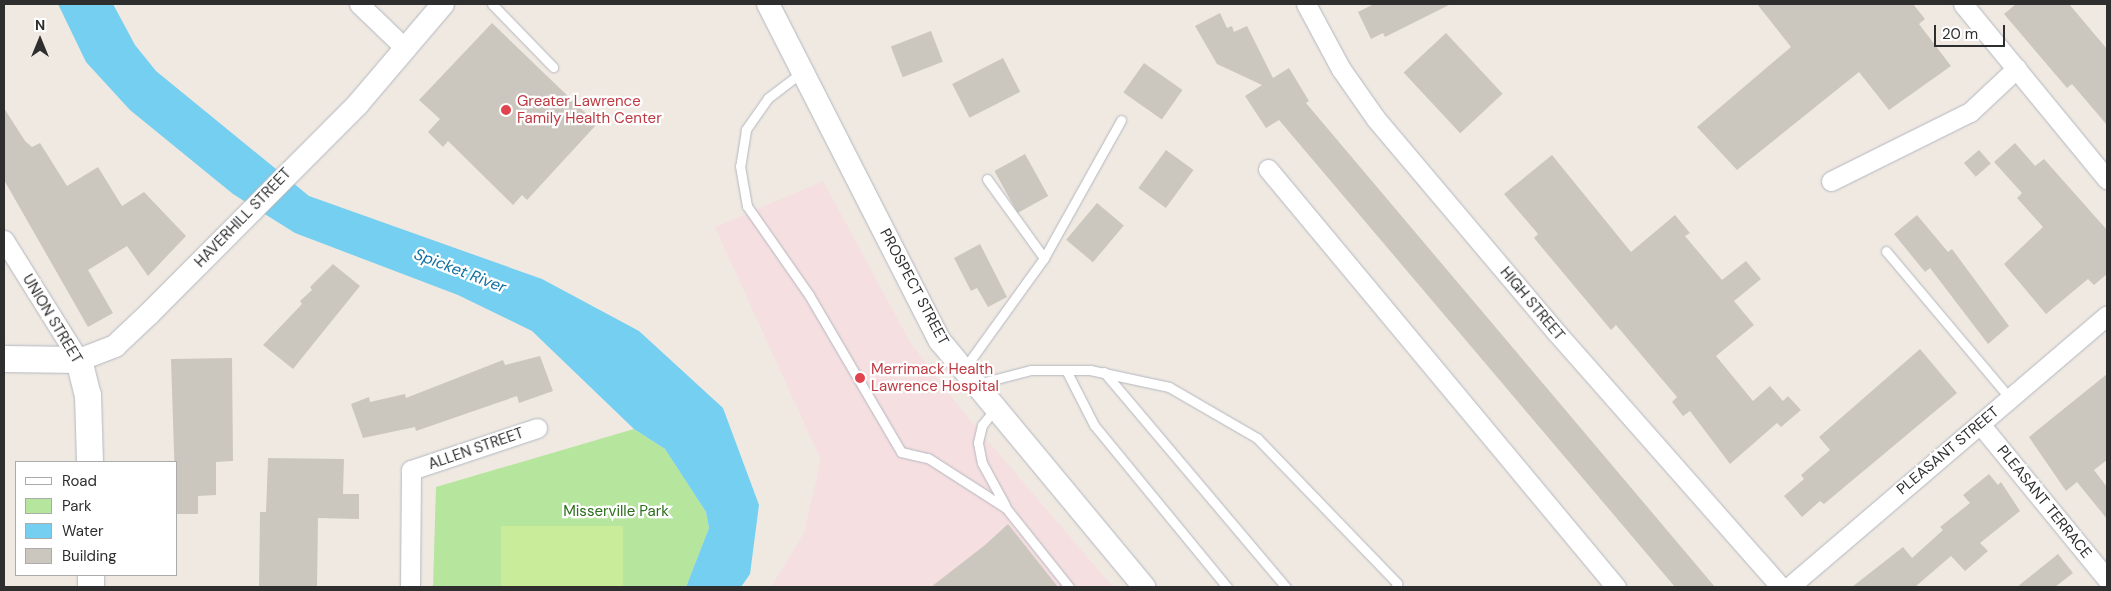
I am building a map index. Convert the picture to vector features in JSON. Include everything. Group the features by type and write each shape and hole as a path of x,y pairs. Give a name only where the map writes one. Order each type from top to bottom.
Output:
{"main road":[{"name":"HAVERHILL STREET","path":"4,359 79,360"},
{"name":"UNION STREET","path":"79,360 88,395 90,461"}],"street":[{"path":"359,4 406,49"},
{"name":"HAVERHILL STREET","path":"79,360 115,346 358,104 443,4"},
{"name":"PROSPECT STREET","path":"768,4 940,341 1144,587"},
{"name":"HIGH STREET","path":"1306,4 1340,69 1376,119 1556,332 1781,587"},
{"path":"1963,4 2107,179"},
{"path":"1831,181 1970,112 2017,68"},
{"path":"1268,169 1616,587"},
{"name":"UNION STREET","path":"4,240 79,360"},
{"name":"PLEASANT STREET","path":"1789,587 2107,315"},
{"name":"PLEASANT TERRACE","path":"1980,424 2107,579"},
{"name":"ALLEN STREET","path":"410,587 411,470 537,428"}],"lane":[{"path":"492,4 553,67"},
{"path":"803,72 768,98 746,130 740,166 748,206 809,295 901,452 928,458 1006,508"},
{"path":"970,376 1044,258 1121,120"},
{"path":"988,179 1044,258"},
{"path":"1886,251 2010,398"},
{"path":"970,376 1066,370 1104,372 1169,387 1258,438 1397,583 1396,587"},
{"path":"1066,370 1094,424 1227,587"},
{"path":"1104,372 1286,587"},
{"path":"996,408 982,425 978,443 982,463 1006,508 1069,587"}],"shaded area":[{"name":"Merrimack Health Lawrence Hospital","path":"823,181 910,342 964,413 1113,587 771,587 804,533 821,460 715,227"}],"green space":[{"name":"Misserville Park","path":"634,429 665,449 706,512 709,528 686,587 433,587 436,487"},
{"path":"501,526 623,526 623,587 501,587"}],"water":[{"name":"Spicket River","path":"58,4 113,4 135,45 156,71 309,196 542,279 639,331 723,408 759,505 750,574 741,587 686,587 709,528 706,512 665,449 634,429 532,331 458,295 295,233 233,194 130,110 86,62"}],"building":[{"path":"1374,4 1451,4 1385,37 1383,33 1371,39 1358,12"},
{"path":"1757,4 1913,4 1925,19 1919,24 1951,66 1889,110 1859,72 1737,170 1697,127 1791,47"},
{"path":"2016,4 2069,4 2107,49 2107,125 2072,84 2067,88 2004,14"},
{"path":"1220,13 1227,28 1232,26 1234,32 1247,26 1273,78 1289,68 1309,101 1306,103 1715,587 1675,587 1279,120 1266,128 1245,96 1262,85 1217,64 1195,26"},
{"name":"Greater Lawrence Family Health Center","path":"492,23 597,124 527,200 522,195 513,205 448,141 443,147 428,132 440,119 419,100"},
{"path":"931,31 943,62 903,77 891,46"},
{"path":"1446,33 1503,94 1460,133 1404,73"},
{"path":"1003,58 1020,92 969,118 952,84"},
{"path":"1144,63 1183,90 1162,119 1123,92"},
{"path":"4,108 25,141 32,147 40,143 67,186 98,167 122,206 144,192 186,236 148,276 127,246 88,270 113,313 88,327 4,180"},
{"path":"2015,143 2035,166 2044,159 2107,230 2107,274 2094,285 2088,279 2046,314 2004,264 2043,227 2017,198 2022,193 1994,162"},
{"path":"1166,150 1194,170 1166,208 1138,188"},
{"path":"1979,150 1991,164 1976,177 1964,163"},
{"path":"1025,154 1048,196 1018,213 994,171"},
{"path":"1552,155 1631,252 1675,215 1690,233 1685,236 1722,280 1746,261 1761,279 1734,301 1754,325 1716,356 1753,401 1770,386 1783,401 1788,396 1801,410 1781,427 1777,423 1730,464 1690,411 1683,416 1672,402 1677,397 1616,325 1611,330 1534,238 1538,234 1504,194"},
{"path":"1097,203 1124,225 1093,262 1066,240"},
{"path":"1917,215 1948,252 1952,249 2009,326 1988,344 1930,268 1925,272 1894,234"},
{"path":"980,244 1007,297 988,307 977,288 971,291 954,258"},
{"path":"333,264 360,286 293,369 263,345 302,304 300,301 312,290 310,287"},
{"path":"1920,349 1957,393 1824,504 1820,501 1802,517 1784,496 1804,479 1801,475 1830,450 1819,437"},
{"path":"540,356 553,391 519,403 517,396 416,431 415,427 363,438 351,404 369,397 370,402 405,394 406,398 503,360 505,365"},
{"path":"232,358 233,461 216,462 216,495 198,496 198,514 178,514 178,461 174,461 171,359"},
{"path":"2107,374 2107,460 2094,470 2107,487 2107,519 2077,482 2066,491 2029,437"},
{"path":"268,458 344,459 343,494 359,494 359,519 318,518 317,587 259,587 260,512 266,512"},
{"path":"1989,474 1998,485 2001,482 2020,511 1980,543 1988,551 1965,571 1951,556 1915,587 1852,587 1903,547 1912,558 1943,530 1940,527 1970,503 1963,495"},
{"path":"1008,524 1058,587 931,587 985,545"},
{"path":"2058,554 2073,573 2055,587 2017,587"}],"place":[{"name":"Greater Lawrence Family Health Center","path":"506,110"},
{"name":"Merrimack Health Lawrence Hospital","path":"860,378"}]}
